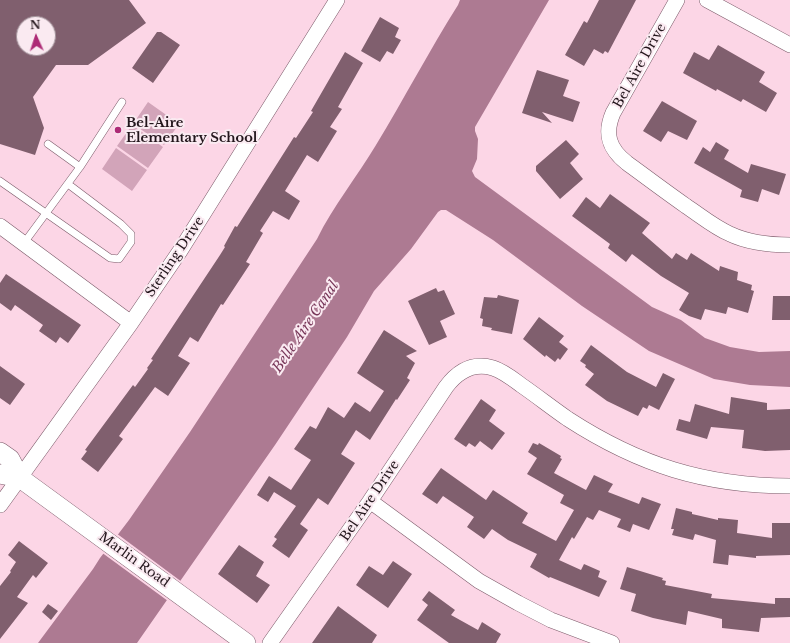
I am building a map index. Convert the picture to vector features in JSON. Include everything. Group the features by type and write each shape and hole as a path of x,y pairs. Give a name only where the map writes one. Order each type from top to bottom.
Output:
{"street":[{"name":"Sterling Drive","path":"0,505 131,323 195,227 336,0"},
{"name":"Bel Aire Drive","path":"677,0 613,113 609,126 609,135 612,147 620,158 713,225 748,240 767,244 790,245"},
{"path":"707,0 790,44"},
{"path":"0,226 131,323"},
{"name":"Bel Aire Drive","path":"270,643 370,501 446,387 461,371 475,366 487,367 502,372 587,431 645,461 681,473 715,481 752,486 790,486"},
{"name":"Marlin Road","path":"0,452 10,459 20,478"},
{"name":"Marlin Road","path":"0,474 20,478 246,643"},
{"path":"370,501 485,584 551,620 612,643"}],"lane":[{"path":"24,243 80,167 122,102"},
{"path":"48,144 80,167"},
{"path":"0,181 110,258 119,258 131,242 131,234 121,224 68,184"}],"shaded area":[{"path":"148,102 179,124 164,145 133,124"},
{"path":"132,125 163,147 148,168 117,146"},
{"path":"116,148 147,170 132,191 102,169"}],"water":[{"name":"Belle Aire Canal","path":"460,0 549,0 475,127 478,139 477,159 472,171 475,177 652,307 681,320 705,338 730,347 759,352 790,351 790,387 750,385 714,379 649,351 582,306 493,240 446,210 441,210 411,249 374,291 347,337 275,445 137,643 38,643 129,520 190,432 317,239 330,215 369,157"}],"pier":[{"path":"116,533 182,582 168,601 101,552"}],"building":[{"path":"0,0 129,0 146,23 88,65 56,65 33,97 44,128 35,155 0,144"},
{"path":"599,0 636,0 608,53 605,51 603,54 594,49 584,66 565,55 584,21 587,23"},
{"path":"380,17 399,28 395,37 401,40 393,54 387,51 380,62 361,51"},
{"path":"157,32 161,32 180,45 153,83 132,68"},
{"path":"718,45 765,72 759,82 777,93 766,112 743,99 741,102 717,89 716,91 683,73 694,52 709,60"},
{"path":"345,52 363,63 338,107 342,109 330,127 337,131 318,162 307,155 285,191 300,201 289,220 273,211 260,231 263,233 246,262 250,264 223,305 221,304 198,342 190,337 178,356 190,363 168,396 155,387 119,436 123,439 98,472 81,459 87,451 85,450 133,385 135,387 148,369 147,368 153,360 151,359 220,255 235,226 237,227 294,137 296,138 313,112 311,111"},
{"path":"537,70 569,80 563,96 580,102 573,122 542,112 552,123 522,113"},
{"path":"662,101 697,121 687,140 668,131 661,142 643,131"},
{"path":"566,140 579,154 570,163 583,179 560,199 536,171 536,166"},
{"path":"716,142 729,150 724,159 748,173 751,164 786,174 779,195 762,189 758,202 740,197 742,190 694,163 703,147 710,152"},
{"path":"610,194 650,223 642,233 672,259 676,253 687,260 691,253 719,271 720,266 738,272 737,280 752,285 751,290 754,291 748,313 728,307 726,314 705,309 701,320 689,316 679,310 689,293 661,276 632,254 626,262 608,248 610,244 572,216 586,197 600,208"},
{"path":"6,274 81,325 68,343 60,337 56,343 39,331 43,325 15,305 11,311 0,303 0,283"},
{"path":"436,288 438,292 444,290 455,314 440,321 447,337 429,345 408,301"},
{"path":"498,295 519,300 512,334 491,330 492,328 482,326 483,319 480,318 484,297 497,298"},
{"path":"773,296 790,296 790,320 772,320"},
{"path":"539,317 564,336 559,342 568,349 560,360 558,358 555,362 546,355 545,357 523,339"},
{"path":"384,330 417,351 406,356 415,363 407,378 410,380 370,440 356,430 341,454 355,463 328,505 318,498 300,524 308,530 289,558 272,546 277,539 274,537 296,506 274,492 268,502 257,495 269,476 291,490 311,460 294,449 310,426 316,429 328,407 344,418 355,402 370,412 384,391 357,373"},
{"path":"591,345 627,372 656,387 663,373 675,379 659,410 649,405 647,409 643,407 638,416 607,401 585,385 594,374 580,361"},
{"path":"0,366 25,384 10,405 0,398"},
{"path":"731,397 767,403 767,410 790,409 790,450 765,451 742,448 744,430 711,427 707,439 676,430 679,419 690,422 695,404 729,414"},
{"path":"481,399 496,410 489,421 505,433 492,450 480,441 475,447 469,443 466,447 454,439"},
{"path":"533,443 538,445 539,443 561,456 560,458 562,459 554,473 586,490 594,475 613,484 608,492 639,504 642,497 661,504 649,530 633,524 630,532 617,527 621,519 599,510 593,520 587,517 574,539 572,537 559,560 581,570 584,564 600,571 598,577 607,581 599,597 550,577 549,578 530,567 537,554 508,540 492,529 484,539 467,527 474,517 443,496 437,504 422,494 441,468 486,500 493,490 528,513 522,523 556,541 574,510 560,503 564,495 527,474 537,458 528,452"},
{"path":"676,508 692,512 692,514 718,520 718,518 738,520 737,533 772,538 772,523 790,523 790,555 756,556 756,558 729,555 728,565 713,563 716,540 695,534 693,540 672,535 674,529 671,529"},
{"path":"19,541 48,563 36,578 33,575 17,597 28,603 0,639 0,586 11,572 10,571 16,562 8,555"},
{"path":"239,545 264,562 256,576 270,585 257,603 218,574"},
{"path":"393,561 412,574 388,608 356,585 369,566 383,575"},
{"path":"627,567 663,578 662,580 666,581 665,585 712,594 711,598 775,604 775,598 790,598 790,617 761,618 759,632 722,628 722,619 688,611 686,625 653,618 631,611 636,594 620,589"},
{"path":"429,591 455,610 451,615 478,630 482,622 501,634 496,643 449,643 417,620 428,605 422,600"},
{"path":"48,604 58,611 51,620 42,612"},
{"path":"338,606 377,635 372,643 312,643"}],"place":[{"name":"Bel-Aire Elementary School","path":"118,130"}]}
